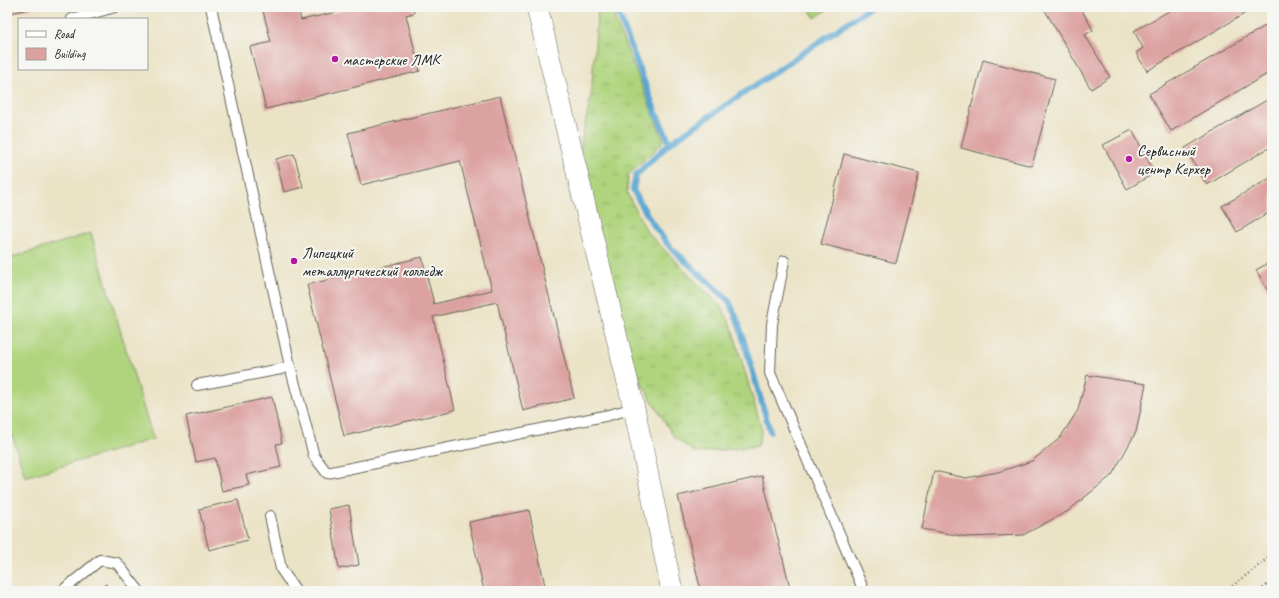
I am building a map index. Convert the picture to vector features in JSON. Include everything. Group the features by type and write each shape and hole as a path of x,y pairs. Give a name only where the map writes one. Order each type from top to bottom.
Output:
{"street":[{"path":"537,7 634,408 672,591"}],"lane":[{"path":"76,18 115,7"},
{"path":"211,7 290,366 314,456 327,473 634,408"},
{"path":"784,262 772,324 770,373 864,591"},
{"path":"197,385 290,366"},
{"path":"270,516 281,569 296,591"},
{"path":"62,591 100,560 117,563 139,591"}],"path":[{"path":"1226,591 1272,555"},
{"path":"1260,591 1272,581"}],"green space":[{"path":"598,7 610,7 664,141 628,175 627,193 647,232 721,307 731,324 762,430 758,446 696,453 674,437 643,386 629,352 579,153 591,96"},
{"path":"808,7 831,7 815,18"},
{"path":"91,233 153,439 25,477 7,418 7,259"}],"building":[{"path":"7,7 33,7 33,8 7,14"},
{"name":"мастерские ЛМК","path":"262,7 298,7 301,20 359,7 413,7 414,13 406,15 420,71 266,109 250,47 271,42"},
{"path":"1043,7 1080,7 1093,30 1085,35 1110,77 1091,89"},
{"path":"1176,7 1256,7 1147,71 1136,53 1143,48 1134,31"},
{"path":"1272,22 1272,71 1171,131 1149,94"},
{"path":"983,60 1055,79 1032,166 961,148"},
{"path":"500,96 574,398 523,411 497,302 433,317 455,410 344,436 307,285 422,257 434,304 492,290 460,161 361,185 348,133"},
{"path":"1272,97 1272,146 1207,185 1185,148"},
{"name":"Сервисный центр Керхер","path":"1132,130 1155,173 1127,189 1103,145"},
{"path":"294,154 303,187 284,192 276,159"},
{"path":"844,154 919,173 896,263 821,244"},
{"path":"1272,177 1272,211 1237,232 1222,206"},
{"path":"1272,261 1272,298 1256,270"},
{"path":"1087,375 1146,384 1136,432 1112,475 1068,511 1023,535 967,537 922,529 934,471 966,478 998,472 1032,461 1060,438 1078,410"},
{"path":"272,397 282,443 276,444 281,467 246,475 249,485 222,491 215,458 196,462 186,416"},
{"path":"762,476 791,591 701,591 678,496"},
{"path":"238,500 248,540 209,550 199,509"},
{"path":"349,505 359,565 339,569 329,509"},
{"path":"529,510 546,591 484,591 469,522"},
{"path":"106,584 111,591 97,591"}],"waterway":[{"path":"616,7 656,113 670,143"},
{"path":"770,431 738,321 729,301 670,247 652,223 633,190 636,175 670,143 871,7"}],"place":[{"name":"мастерские ЛМК","path":"335,59"},
{"name":"Сервисный центр Керхер","path":"1129,159"},
{"name":"Липецкий металлургический колледж","path":"294,261"}]}
